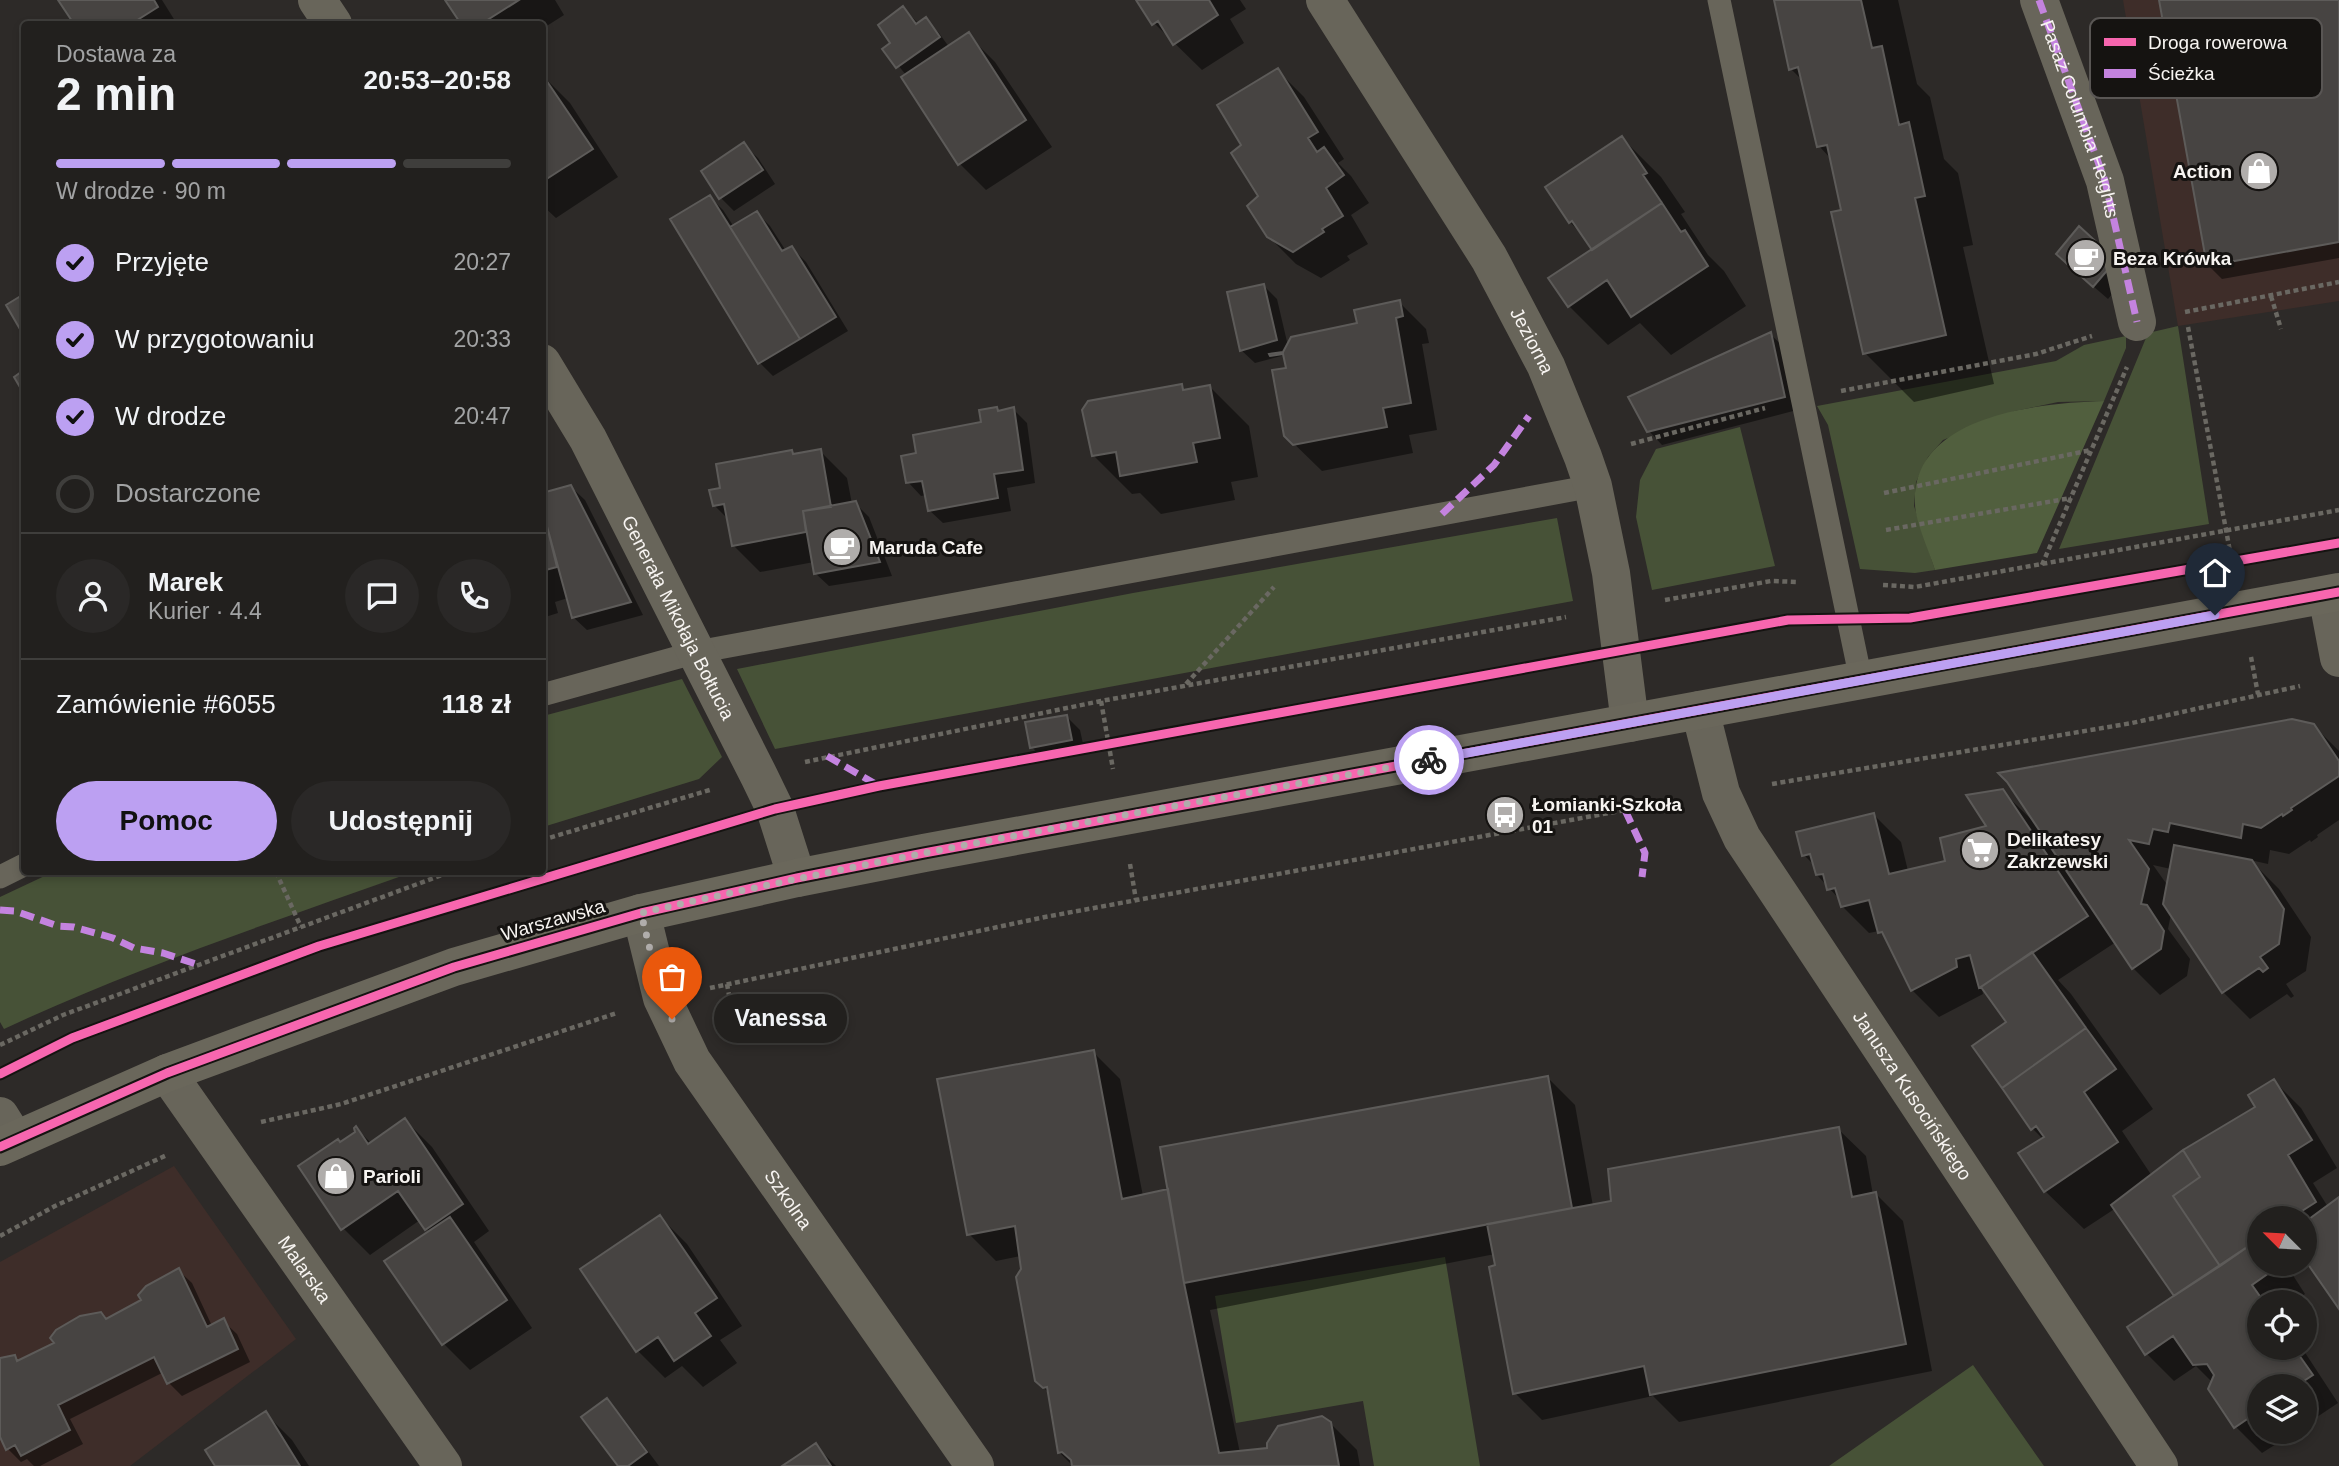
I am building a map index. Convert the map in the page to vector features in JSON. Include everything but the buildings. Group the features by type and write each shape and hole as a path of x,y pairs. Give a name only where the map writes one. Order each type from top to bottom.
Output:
{"street":[{"path":"317,0 331,21"},
{"name":"Jeziorna","path":"1325,0 1489,258 1546,366 1588,471 1611,573 1629,723"},
{"name":"Pasaż Columbia Heights","path":"2039,0 2105,181 2137,322"},
{"name":"Generała Mikołaja Bołtucia","path":"546,370 588,439 775,809 797,878"},
{"path":"2325,670 2333,594"},
{"name":"Warszawska","path":"5,1134 454,967 641,913 797,878 2333,594"},
{"name":"Janusza Kusocińskiego","path":"1700,710 1721,793 1742,838 2159,1466"},
{"name":"Szkolna","path":"641,913 662,998 692,1061 975,1466"},
{"name":"Malarska","path":"167,1073 443,1466"}],"lane":[{"path":"1719,0 1861,680"},
{"path":"546,694 697,652 1320,537 1588,471"},
{"path":"0,877 21,866"}],"path":[{"path":"1588,471 1803,398 2036,354 2137,322 2339,282"},
{"path":"2270,296 2281,328"},
{"path":"2185,312 2232,561"},
{"path":"2042,565 2134,351 2137,322"},
{"path":"1884,493 2092,450"},
{"path":"1885,530 2072,498"},
{"path":"546,840 827,756 1185,685 1770,581 1915,587 2339,510"},
{"path":"1185,685 1320,537"},
{"path":"2219,564 2245,559"},
{"path":"706,989 955,934 1136,900 1721,793 2132,723 2325,670"},
{"path":"1101,701 1114,772"},
{"path":"1095,746 1122,741"},
{"path":"1129,860 1136,900"},
{"path":"277,875 301,927"},
{"path":"0,1045 63,1015 442,875"},
{"path":"0,1236 55,1206 210,1135 341,1104 628,1010"}],"shaded area":[{"path":"2123,0 2339,0 2339,301 2178,326 2140,98 2322,98 2322,18 2126,18"},
{"path":"174,1166 296,1339 130,1466 0,1466 0,1262"}],"green space":[{"path":"2178,326 2209,524 2059,549 2148,333"},
{"path":"2126,336 2126,348 2104,401 2058,402 2015,411 1943,440 1928,457 1916,482 1914,506 1935,570 1915,573 1860,569 1828,425 1817,406 2056,361 2084,345"},
{"path":"2104,401 2037,553 1935,570 1920,528 1915,504 1919,474 1934,451 1956,433 1984,420 2046,405"},
{"path":"1740,427 1775,566 1652,590 1636,517 1640,480 1656,449"},
{"path":"1557,518 1573,601 775,749 737,669 1133,593"},
{"path":"682,679 722,757 699,779 546,826 546,715"},
{"path":"47,875 405,875 155,965 4,1029 0,1022 0,897"},
{"path":"1445,1257 1480,1466 1374,1466 1363,1401 1236,1423 1215,1296"},
{"path":"1973,1365 2044,1466 1829,1466"}],"marked path":[{"path":"2039,0 2105,181 2137,322"},
{"path":"1442,514 1494,465 1529,416"},
{"path":"827,756 879,786"},
{"path":"1625,810 1645,853 1642,877"},
{"path":"0,910 15,911 58,926 74,927 113,938 134,948 163,953 199,965"}],"cycle path":[{"path":"0,1074 72,1038 319,946 775,809 879,786 1788,620 1910,618 2339,543"},
{"path":"0,1147 167,1073 454,967 641,913 924,853 2339,592"}],"way so far":[{"path":"672,1019 662,998 641,913 899,858 1429,760"}],"place":[{"name":"Action","path":"2259,171"},
{"name":"Beza Krówka","path":"2086,258"},
{"name":"Maruda Cafe","path":"842,547"},
{"name":"Łomianki-Szkoła 01","path":"1505,815"},
{"name":"Delikatesy Zakrzewski","path":"1980,850"},
{"name":"Vanessa","path":"672,1019"},
{"name":"Parioli","path":"336,1176"}],"route":[{"path":"1429,760 2215,615"}]}
